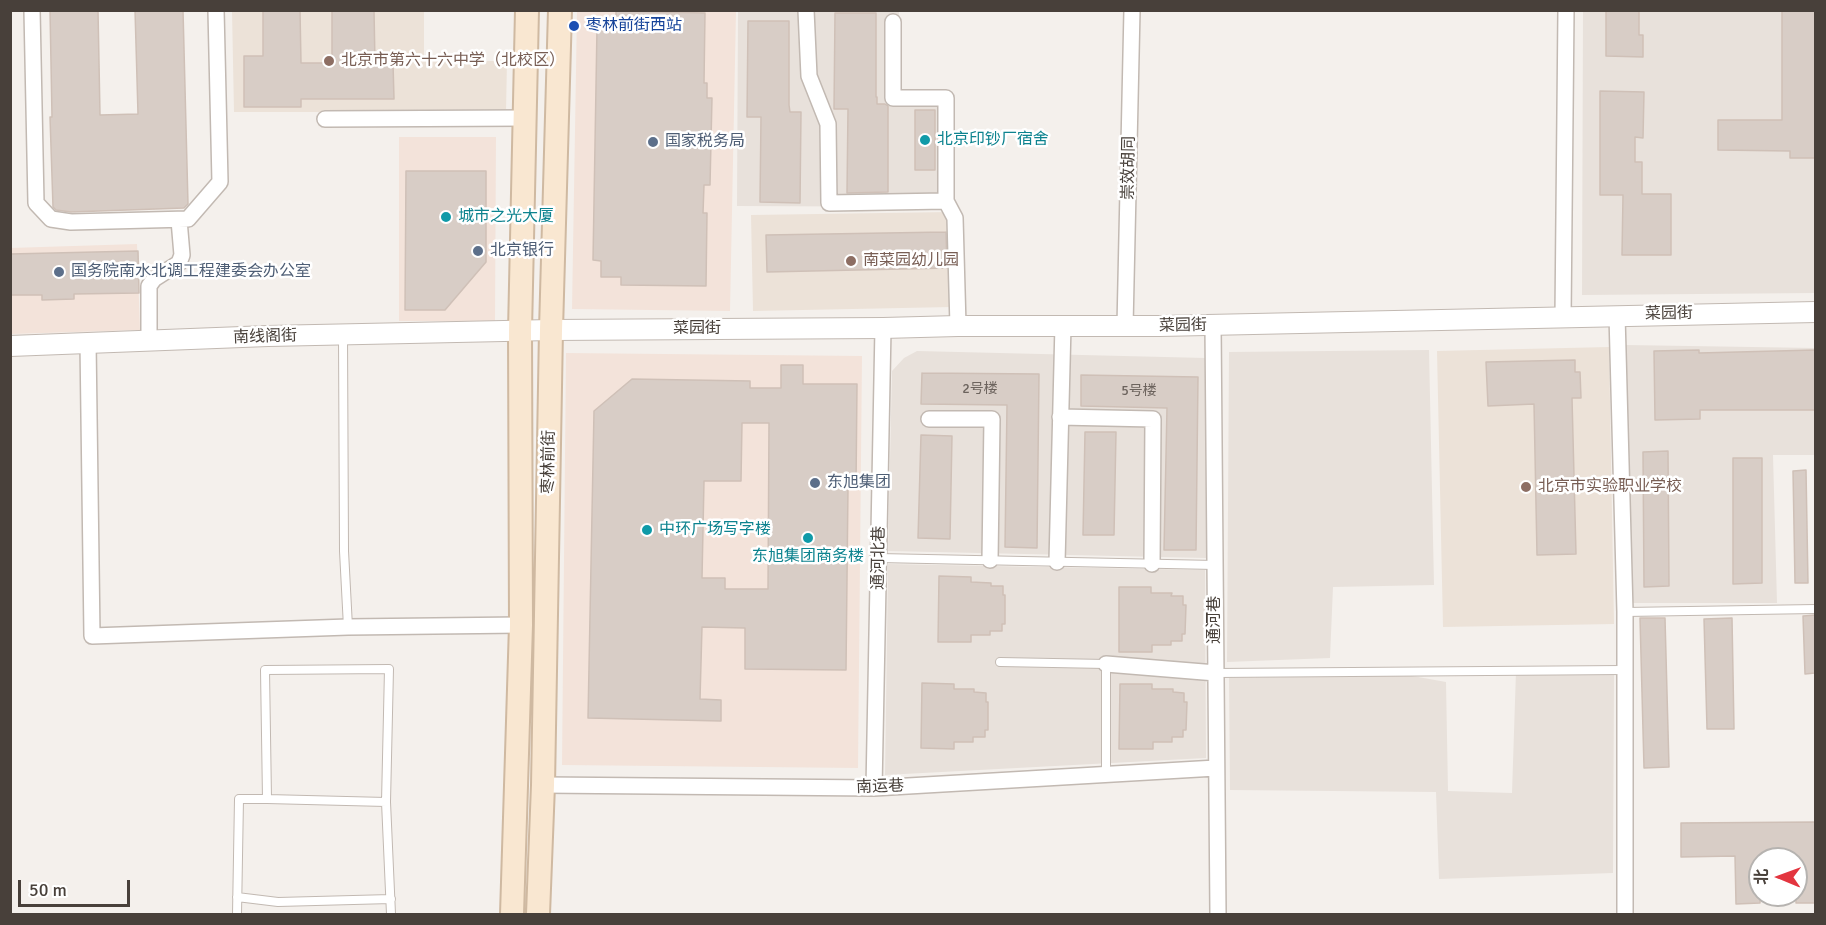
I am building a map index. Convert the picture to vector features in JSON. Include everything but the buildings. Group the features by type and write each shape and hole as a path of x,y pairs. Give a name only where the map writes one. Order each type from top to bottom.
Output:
{"main road":[{"name":"枣林前街","path":"512,915 521,625 520,331 527,10"},
{"name":"枣林前街","path":"538,915 543,785 551,330 561,10"}],"street":[{"path":"32,10 36,203 51,219 71,222 188,219 220,182 216,10"},
{"path":"806,10 809,76 828,124 829,203 946,201"},
{"name":"崇效胡同","path":"1125,326 1132,10"},
{"path":"1563,317 1566,10"},
{"path":"893,22 893,98 946,98 946,201 955,218 958,326"},
{"path":"325,119 525,118"},
{"path":"149,341 149,286 154,279 179,263 182,255 179,220"},
{"name":"菜园街","path":"520,331 1214,325 1815,312"},
{"path":"1617,315 1625,612 1625,915"},
{"path":"1057,562 1063,325"},
{"name":"通河巷","path":"1214,325 1218,915"},
{"name":"通河北巷","path":"874,788 883,328"},
{"name":"南线阁街","path":"10,346 520,331"},
{"path":"88,342 92,636 348,627 521,625"},
{"path":"1060,417 1153,419 1152,564"},
{"path":"929,418 992,418 990,560"},
{"path":"1106,664 1216,673"},
{"name":"南运巷","path":"543,785 874,788 1216,768"}],"lane":[{"path":"343,335 344,551 348,627"},
{"path":"879,558 1215,565"},
{"path":"1625,612 1815,609"},
{"path":"999,662 1106,664 1106,774"},
{"path":"267,799 265,670 389,669 386,802 391,915"},
{"path":"1216,673 1624,670"},
{"path":"237,915 239,799 386,802"},
{"path":"237,897 278,902 391,899"}],"shaded area":[{"name":"北京市第六十六中学（北校区）","path":"232,11 424,11 424,61 507,61 506,112 234,112"},
{"name":"国家税务局","path":"577,11 736,11 730,311 572,309"},
{"path":"738,11 899,12 899,91 951,91 951,207 737,206"},
{"path":"1583,11 1815,11 1815,293 1582,295"},
{"name":"城市之光大厦","path":"399,137 496,137 495,321 399,321"},
{"name":"南菜园幼儿园","path":"950,212 952,307 753,311 751,215"},
{"path":"137,244 140,330 11,334 10,248"},
{"path":"1626,345 1815,348 1815,455 1773,455 1777,603 1629,603"},
{"name":"北京市实验职业学校","path":"1609,347 1614,624 1443,627 1437,351"},
{"path":"1429,350 1434,585 1333,587 1330,658 1227,662 1229,352"},
{"path":"917,351 1206,358 1206,558 888,551 892,371 904,358"},
{"path":"566,353 862,356 858,768 562,765"},
{"path":"888,564 1205,570 1206,758 885,775"},
{"path":"1516,671 1614,674 1613,873 1439,879 1436,792 1230,790 1229,678 1407,675 1446,682 1448,791 1512,793"}],"place":[{"name":"枣林前街西站","path":"574,26"},
{"name":"北京市第六十六中学（北校区）","path":"329,61"},
{"name":"北京印钞厂宿舍","path":"925,140"},
{"name":"国家税务局","path":"653,142"},
{"name":"城市之光大厦","path":"446,217"},
{"name":"北京银行","path":"478,251"},
{"name":"南菜园幼儿园","path":"851,261"},
{"name":"国务院南水北调工程建委会办公室","path":"59,272"},
{"name":"东旭集团","path":"815,483"},
{"name":"北京市实验职业学校","path":"1526,487"},
{"name":"中环广场写字楼","path":"647,530"},
{"name":"东旭集团商务楼","path":"808,538"}]}
